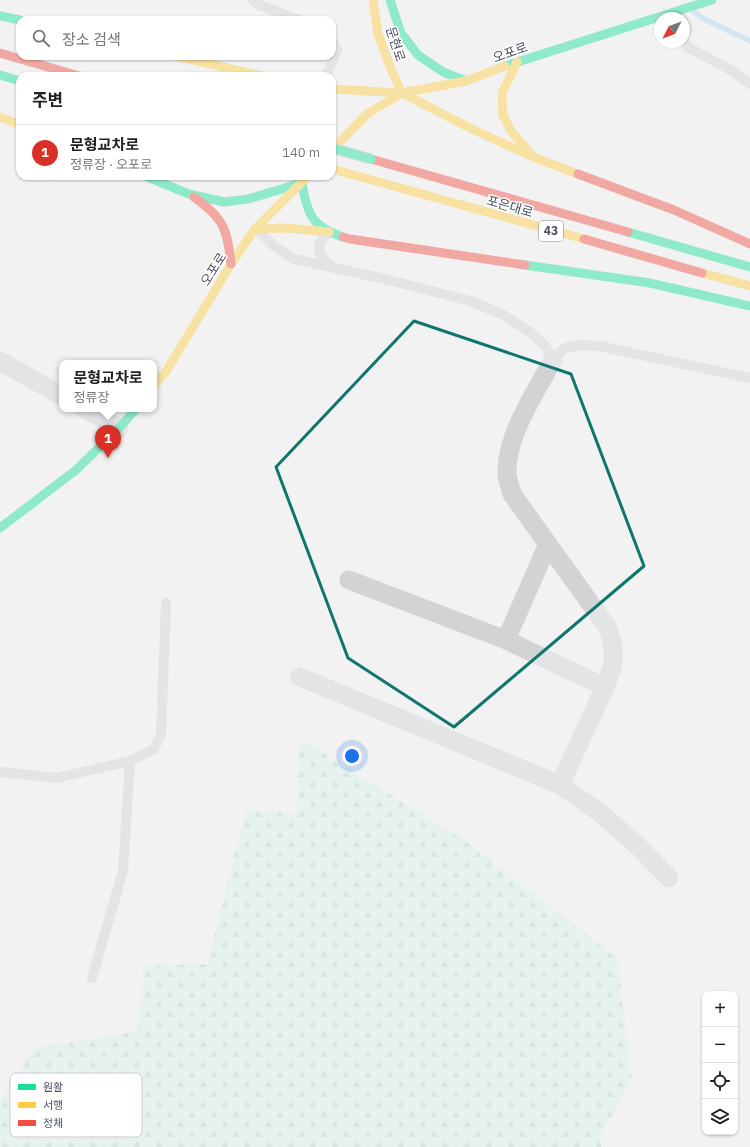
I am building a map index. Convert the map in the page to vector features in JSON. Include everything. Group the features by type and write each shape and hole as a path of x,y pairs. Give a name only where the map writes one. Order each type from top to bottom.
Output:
{"main road":[{"name":"문현로","path":"373,0 378,34 390,67 402,93"},
{"path":"390,0 401,33 418,55 443,72 466,81"},
{"name":"오포로","path":"672,12 712,0"},
{"path":"0,16 16,19"},
{"name":"오포로","path":"336,145 367,114 402,93 466,81 517,62 654,19"},
{"path":"0,53 16,58"},
{"path":"24,60 65,72"},
{"path":"192,60 245,72"},
{"path":"517,62 502,93 503,115 511,131 533,157"},
{"path":"0,75 16,80"},
{"path":"336,88 402,93 472,129 533,157 674,210 750,244"},
{"path":"0,117 16,123"},
{"name":"포은대로","path":"336,150 750,267"},
{"name":"포은대로","path":"336,170 750,286"},
{"path":"155,180 190,194 224,202 248,199 269,194 302,183 306,205 314,221 329,232"},
{"name":"오포로","path":"157,382 166,370 231,264 255,229 305,180"},
{"path":"190,194 211,209 222,222 228,236 231,264"},
{"path":"255,229 285,228 329,232 350,239 650,283 750,306"},
{"path":"0,528 76,470 133,412"}],"street":[{"path":"552,360 515,432 509,452 507,475 512,494 608,628 613,646 613,665 605,687 560,785"},
{"path":"0,361 59,394"},
{"path":"90,412 119,428"},
{"path":"506,640 548,544"},
{"path":"349,580 506,640 605,687"},
{"path":"300,677 560,785 599,812 638,846 669,878"}],"lane":[{"path":"252,0 259,5 288,16"},
{"path":"689,48 731,70 750,84"},
{"path":"328,72 333,60"},
{"path":"255,229 274,246 294,259 470,301 502,314 530,332 546,346 552,360 565,348 581,345 599,346 750,378"},
{"path":"329,232 321,239 319,249 321,258 335,268"},
{"path":"0,772 57,778 130,761 154,749 161,734 166,603"},
{"path":"92,978 122,871 130,761"}],"highlighted area":[{"path":"414,321 571,374 644,566 454,727 348,658 276,467"}],"green space":[{"path":"299,738 467,842 617,958 632,1079 601,1135 601,1147 0,1147 0,1100 10,1085 10,1137 142,1137 142,1073 18,1073 35,1048 138,1031 144,966 207,964 246,809 297,814"}],"waterway":[{"path":"694,12 706,20 750,41"}],"traffic: fast":[{"path":"390,0 401,33 418,55 443,72 466,81"},
{"path":"505,66 712,0"},
{"path":"0,16 16,19"},
{"path":"0,75 16,80"},
{"path":"336,149 371,159"},
{"path":"155,180 189,194 224,202 248,199 302,183 306,203 313,218 324,229 343,237"},
{"path":"628,232 750,267"},
{"path":"525,265 650,283 750,306"},
{"path":"0,528 76,470 133,412"}],"traffic: slow":[{"path":"373,0 378,34 390,67 402,93"},
{"path":"192,60 245,72"},
{"path":"517,62 502,93 503,115 511,131 530,153"},
{"path":"336,146 367,114 402,93 466,81 505,66"},
{"path":"336,89 402,93 472,129 533,157 578,174"},
{"path":"0,117 16,123"},
{"path":"336,170 584,239"},
{"path":"157,382 167,370 231,264 255,229 304,180"},
{"path":"255,229 285,228 329,232"},
{"path":"702,273 750,286"}],"traffic: jam":[{"path":"0,53 16,58"},
{"path":"24,60 65,72"},
{"path":"371,159 628,232"},
{"path":"578,174 674,210 750,244"},
{"path":"194,197 212,212 222,225 228,241 231,264"},
{"path":"343,237 525,265"},
{"path":"584,239 702,273"}],"place":[{"name":"문형교차로","path":"108,458"}]}
